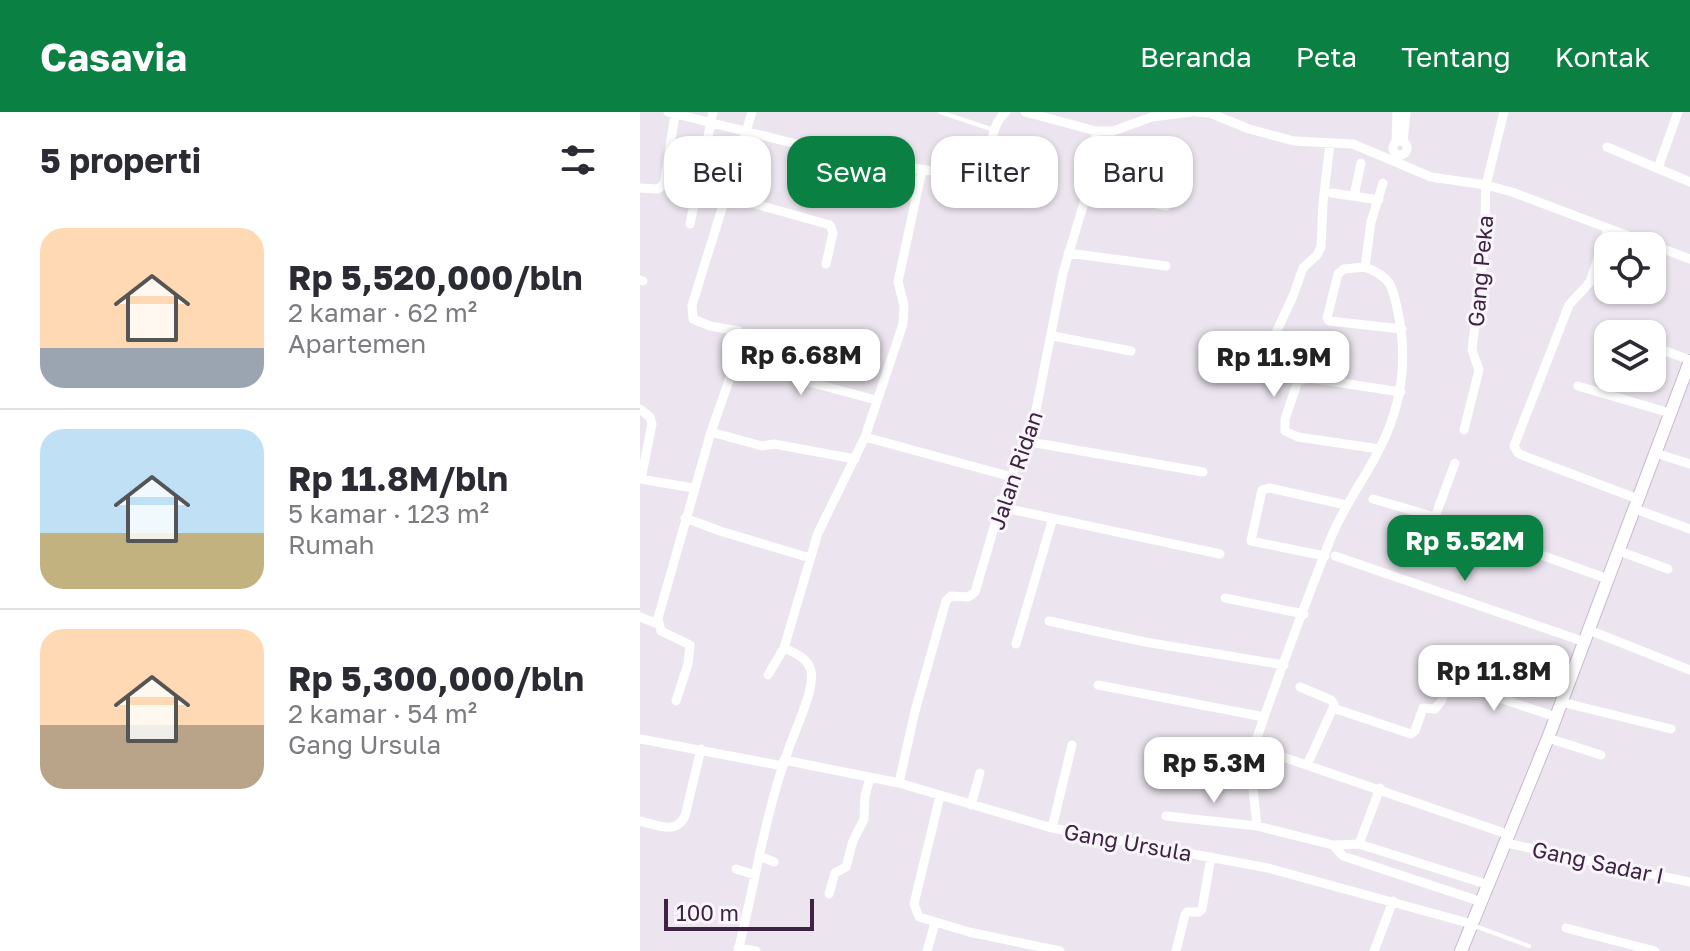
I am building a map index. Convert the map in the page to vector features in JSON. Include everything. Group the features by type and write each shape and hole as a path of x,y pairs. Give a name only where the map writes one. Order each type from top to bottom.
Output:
{"street":[{"path":"744,136 752,112"},
{"path":"640,188 658,189 664,184 671,114 712,117 745,131 869,162 968,176 982,174 994,130 999,118 1006,112"},
{"path":"1025,112 1096,131 1113,131 1153,114 1210,113 1249,129 1294,141 1353,144 1396,158 1431,177 1486,185 1620,232"},
{"path":"1397,112 1400,141"},
{"path":"1400,141 1406,112"},
{"name":"Gang Peka","path":"1464,430 1479,372 1472,350 1484,250 1486,185 1504,112"},
{"path":"1658,168 1678,112"},
{"path":"690,224 712,117"},
{"name":"Jalan Ridan","path":"1095,136 1096,131"},
{"path":"1396,158 1406,152 1407,145 1400,141"},
{"path":"1261,365 1303,268 1321,247 1330,143"},
{"path":"1607,147 1690,182"},
{"path":"1354,196 1361,163"},
{"path":"768,675 784,648 810,558 824,520 865,437 903,324 904,305 898,282 922,170"},
{"path":"1365,267 1371,222 1383,183"},
{"path":"1332,193 1379,200"},
{"path":"658,624 693,488 741,353 742,336 739,331 701,323 691,314 723,208"},
{"path":"770,208 830,225 833,233 826,264"},
{"name":"Jalan Ridan","path":"899,783 915,711 946,601 951,596 968,597 975,592 1000,507 1036,410 1068,253 1082,208"},
{"path":"1608,228 1590,282 1569,305 1515,443 1515,450 1690,529"},
{"path":"1666,250 1690,259"},
{"path":"1068,253 1166,266"},
{"path":"1257,826 1251,771 1254,747 1304,614 1330,556 1346,505 1379,449 1401,392 1402,329 1390,282 1382,274 1365,267 1344,269 1338,274 1327,318 1329,321 1402,329"},
{"path":"1053,336 1131,351"},
{"path":"1461,951 1548,738 1690,360 1666,351"},
{"path":"741,353 809,382 876,400"},
{"path":"1379,449 1298,437 1285,431 1285,419 1298,381 1309,378 1401,392"},
{"path":"1578,386 1670,413"},
{"path":"640,409 650,417 652,424 640,479 693,488"},
{"path":"711,432 762,446 774,444 855,459"},
{"path":"865,437 1012,477"},
{"path":"1024,441 1203,472"},
{"path":"1655,453 1690,464"},
{"path":"1435,517 1455,463"},
{"path":"1346,505 1269,488 1262,490 1251,541 1330,556 1690,670"},
{"path":"1373,499 1435,517 1608,579"},
{"path":"1000,507 1220,554"},
{"path":"685,518 810,558"},
{"path":"1016,644 1053,518"},
{"path":"1619,551 1668,569"},
{"path":"1225,598 1304,614"},
{"path":"640,617 658,624 665,634 690,645 688,664 676,701"},
{"path":"1049,621 1145,642 1284,665"},
{"path":"756,951 738,950 783,763 810,687 811,672 802,657 784,648"},
{"path":"1333,708 1411,734 1423,708 1435,709 1449,681 1556,717"},
{"path":"1098,685 1264,717"},
{"path":"1300,687 1334,704 1307,765"},
{"path":"1561,702 1671,729"},
{"path":"1548,738 1601,755"},
{"name":"Gang Ursula","path":"640,739 899,783 1052,828 1268,868 1472,924"},
{"path":"1052,828 1072,745"},
{"name":"Gang Sadar I","path":"1254,747 1380,788 1508,839 1689,880"},
{"path":"640,821 674,828 681,824 701,749"},
{"path":"1154,756 1251,771"},
{"path":"971,805 980,773"},
{"path":"829,894 835,873 846,867 853,841 864,819 870,778"},
{"path":"1359,844 1380,788"},
{"path":"940,796 914,904 919,917 1060,951"},
{"path":"1166,816 1257,826 1333,845 1359,844 1489,885"},
{"path":"1333,845 1343,856 1482,902"},
{"path":"759,856 774,862"},
{"path":"1176,951 1185,915 1202,909 1211,857"},
{"path":"736,869 755,875"},
{"path":"1374,951 1393,901"},
{"path":"927,951 935,923"},
{"path":"1566,928 1655,951"}],"lane":[{"path":"940,112 994,130"},
{"path":"1472,924 1529,946"}]}
